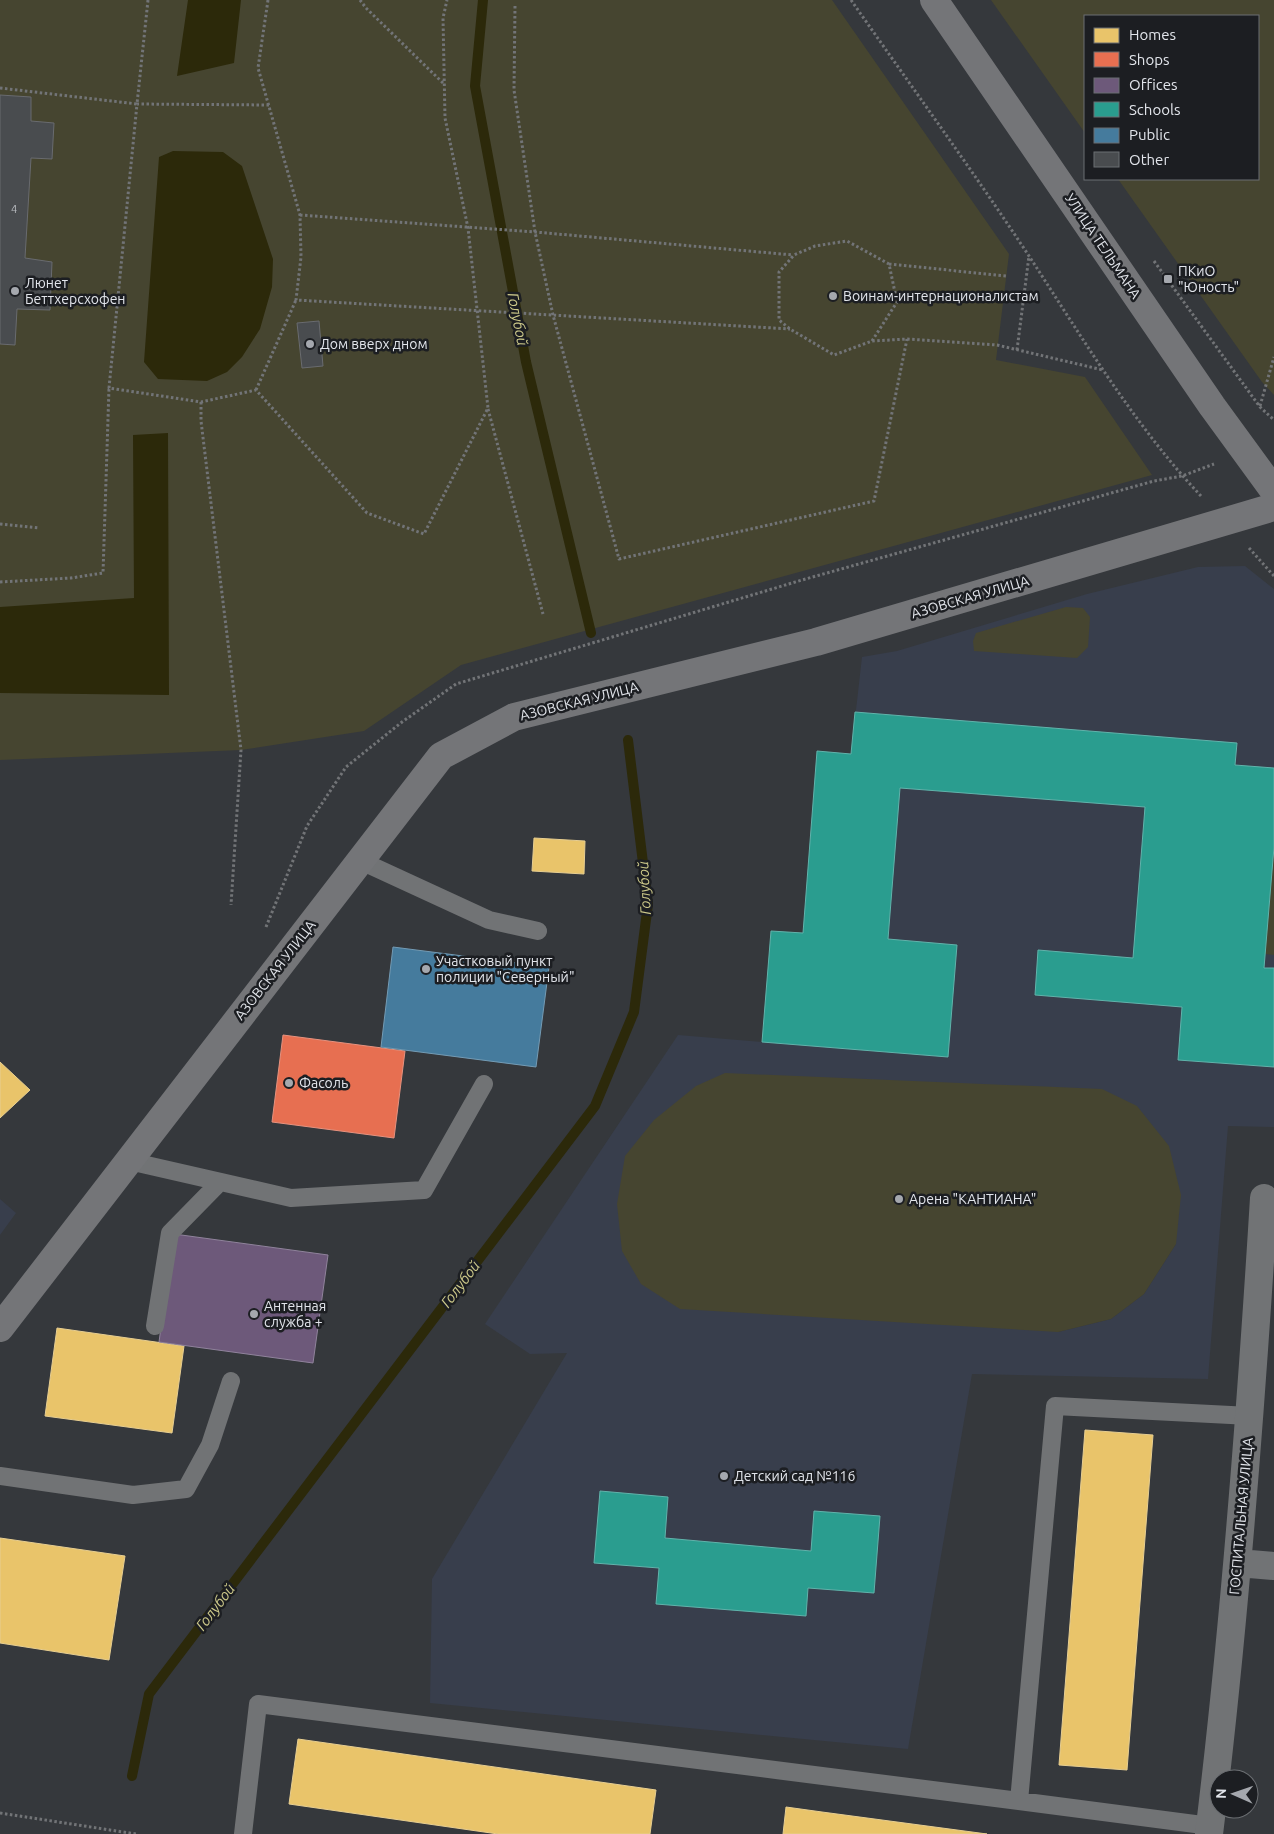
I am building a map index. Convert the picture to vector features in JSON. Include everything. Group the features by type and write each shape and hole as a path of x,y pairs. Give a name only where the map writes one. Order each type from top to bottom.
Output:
{"main road":[{"name":"УЛИЦА ТЕЛЬМАНА","path":"934,0 1245,453 1274,491"},
{"name":"АЗОВСКАЯ УЛИЦА","path":"0,1328 441,756 514,717 816,642 1274,507"}],"street":[{"name":"ГОСПИТАЛЬНАЯ УЛИЦА","path":"1209,1830 1238,1563 1250,1416 1264,1198"},
{"path":"1238,1563 1274,1566"}],"lane":[{"path":"361,861 489,920 538,931"},
{"path":"129,1161 291,1198 424,1190 484,1084"},
{"path":"155,1326 170,1233 220,1182"},
{"path":"0,1476 133,1495 186,1488 210,1445 230,1381"},
{"path":"1019,1801 1055,1406 1250,1416"},
{"path":"243,1834 258,1704 1019,1801 1209,1830"}],"path":[{"path":"0,582 71,578 103,573 109,388 148,0"},
{"path":"256,390 296,300 301,257 300,215 258,68 268,0"},
{"path":"360,0 444,85"},
{"path":"447,0 444,18 445,118 468,228 488,408 543,614"},
{"path":"851,0 1029,256 1104,370 1182,476"},
{"path":"515,6 514,90 535,232 553,316 619,559 874,502 907,339"},
{"path":"0,88 137,104 269,105"},
{"path":"300,215 535,232 794,255"},
{"path":"1006,276 889,264 847,241 815,246 794,255 779,272 779,320 790,329 834,355 872,340 907,339 997,345 1104,370"},
{"path":"1016,350 1029,256"},
{"path":"1152,257 1260,407 1274,420"},
{"path":"872,340 897,302 889,264"},
{"path":"296,300 790,329"},
{"path":"1260,407 1274,358"},
{"path":"109,388 201,402 256,390"},
{"path":"256,390 367,513 424,534 488,408"},
{"path":"201,402 201,421 241,750 231,905"},
{"path":"265,931 307,826 346,768 402,722 456,684 802,580 1182,476 1245,453"},
{"path":"0,524 39,528"},
{"path":"0,1813 136,1834"}],"shaded area":[{"path":"0,0 832,0 1009,254 996,360 1085,377 1152,475 461,665 364,731 241,750 0,760"},
{"path":"188,0 241,0 234,63 177,76"},
{"path":"991,0 1274,0 1274,395 1262,382 1119,180 1259,180 1259,15 1084,15 1084,132"},
{"path":"173,151 223,152 242,166 273,259 272,287 260,329 242,357 227,372 207,381 158,379 144,362 159,157"},
{"path":"168,433 169,695 0,693 0,607 134,598 133,435"},
{"path":"1245,566 1274,589 1274,1127 1228,1126 1208,1379 972,1374 908,1749 430,1703 432,1579 567,1353 530,1354 485,1324 678,1035 762,1042 771,931 803,933 817,751 851,754 862,657 897,651 1087,594 1198,567","holes":["1176,1244 1144,1294 1111,1319 1058,1332"]},
{"path":"1066,607 1083,608 1090,617 1088,647 1077,658 974,651 973,641 976,633"},
{"path":"1274,848 1274,955 1265,954"},
{"name":"Арена \"КАНТИАНА\"","path":"725,1073 1102,1089 1137,1106 1169,1146 1181,1195 1176,1244 1144,1294 1111,1319 1058,1332 680,1309 641,1284 622,1251 617,1204 625,1156 654,1120 696,1086"},
{"path":"0,1199 16,1213 0,1235"}],"building: Homes":[{"path":"534,838 585,841 584,874 532,871"},
{"path":"0,1062 30,1090 0,1118"},
{"path":"57,1328 184,1346 172,1433 45,1416"},
{"path":"1085,1430 1153,1435 1127,1770 1059,1765"},
{"path":"0,1538 125,1556 109,1660 0,1643"},
{"path":"298,1739 656,1790 650,1834 498,1834 289,1804"},
{"path":"786,1807 822,1812 987,1834 783,1834"}],"building: Shops":[{"path":"283,1035 405,1051 394,1138 272,1122"}],"building: Offices":[{"path":"174,1234 328,1255 313,1363 159,1342"}],"building: Schools":[{"path":"855,712 1237,743 1235,765 1274,768 1274,847 1264,968 1274,968 1274,1067 1178,1060 1182,1007 1035,995 1038,950 1133,958 1145,807 900,788 888,939 957,945 948,1057 762,1042 771,931 803,933 817,751 851,754"},
{"path":"600,1491 668,1497 665,1538 811,1551 814,1511 880,1516 874,1593 808,1588 806,1616 656,1604 659,1568 594,1563"}],"building: Public":[{"path":"393,947 549,967 536,1067 381,1047"}],"building: Other":[{"path":"0,95 31,97 31,121 54,123 52,159 31,158 25,258 52,262 50,310 17,309 15,345 0,344"},
{"name":"Дом вверх дном","path":"319,321 323,366 302,368 297,323"}],"waterway":[{"name":"Голубой","path":"483,0 475,86 526,362 591,633"},
{"name":"Голубой","path":"132,1776 149,1694 595,1106 634,1012 648,904 628,740"}],"place":[{"name":"ПКиО \"Юность\"","path":"1168,279"},
{"name":"Люнет Беттхерсхофен","path":"15,291"},
{"name":"Воинам-интернационалистам","path":"833,296"},
{"name":"Дом вверх дном","path":"310,344"},
{"name":"Участковый пункт полиции \"Северный\"","path":"426,969"},
{"name":"Фасоль","path":"289,1083"},
{"name":"Арена \"КАНТИАНА\"","path":"899,1199"},
{"name":"Антенная служба +","path":"254,1314"},
{"name":"Детский сад №116","path":"724,1476"}]}
